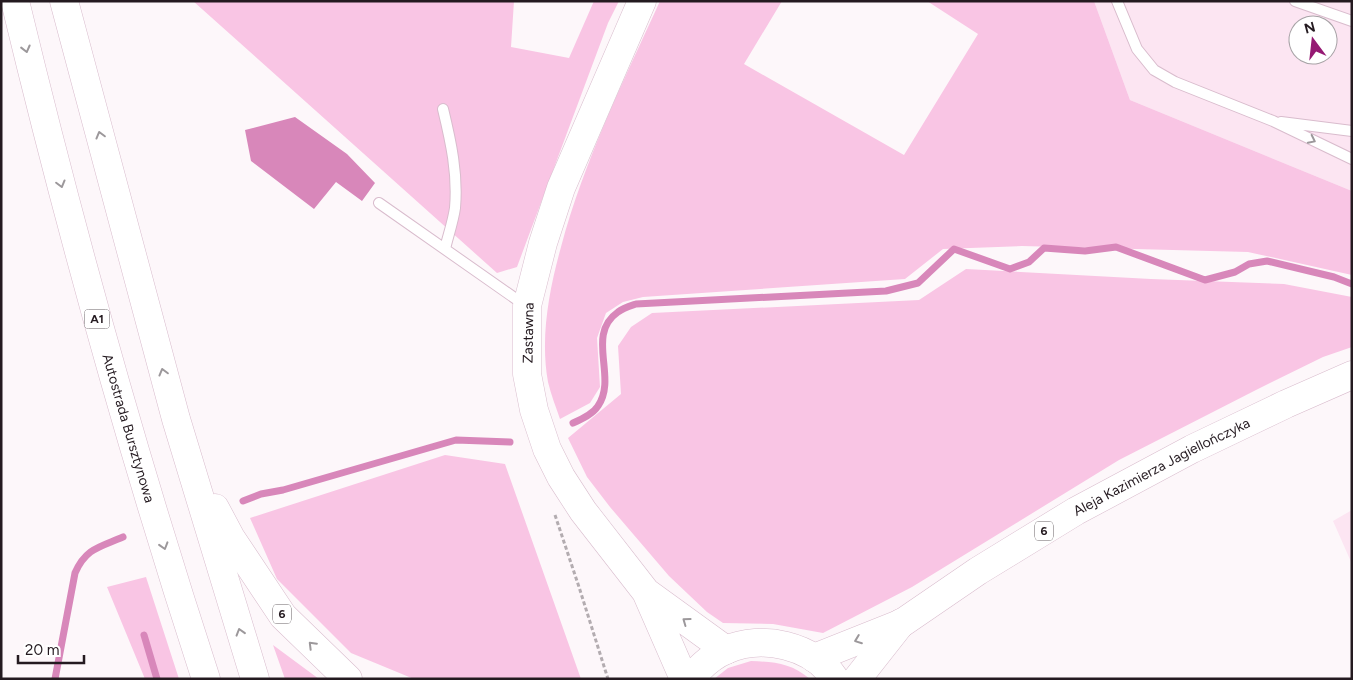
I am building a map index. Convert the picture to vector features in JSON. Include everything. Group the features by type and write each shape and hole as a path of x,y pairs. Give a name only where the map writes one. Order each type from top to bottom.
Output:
{"main road":[{"name":"Autostrada Bursztynowa","path":"15,1 48,137 90,296 149,499 206,679"},
{"path":"64,1 176,420 255,679"},
{"name":"Zastawna","path":"642,1 561,188 543,243 527,306 528,374 534,410 547,449 561,477 583,511 646,592 684,679"},
{"name":"Aleja Kazimierza Jagiellończyka","path":"814,658 902,623 978,571 1076,511 1192,449 1352,375"},
{"name":"6","path":"176,420 206,490 231,538 262,585 283,616 348,679"},
{"name":"Zastawna","path":"646,592 726,650"},
{"name":"Aleja Kazimierza Jagiellończyka","path":"857,679 902,623"},
{"path":"690,679 703,664 726,650 748,643 771,642 793,648 814,658 835,679"}],"lane":[{"path":"1117,1 1137,49 1154,70 1175,82 1273,121 1352,159"},
{"path":"1295,1 1352,21"},
{"path":"443,108 456,176 454,210 445,249"},
{"path":"1273,121 1352,131"},
{"path":"379,203 527,306"}],"shaded area":[{"path":"193,1 514,1 511,47 569,58 594,1 619,1 608,23 517,267 497,273"},
{"path":"660,1 782,1 744,64 904,155 978,34 927,1 1094,1 1130,100 1352,191 1352,275 1248,252 1022,246 943,249 905,279 643,297 623,302 606,313 597,338 600,387 590,403 560,419 548,382 545,348 547,314 557,263 570,215 593,153 618,92"},
{"path":"1094,1 1352,1 1352,191 1130,100"},
{"path":"295,117 347,154 375,183 362,201 336,182 314,209 251,161 245,130"},
{"path":"966,269 1284,284 1352,297 1352,347 1323,357 1119,460 912,587 823,633 773,624 723,623 707,612 669,576 610,507 587,477 568,438 621,394 618,346 631,327 652,313 919,300"},
{"path":"445,455 505,464 581,679 414,679 351,653 277,579 250,518"},
{"path":"1352,510 1352,564 1333,521"},
{"path":"146,577 179,679 145,679 107,587"},
{"path":"273,645 319,679 285,679"},
{"path":"751,661 782,664 810,679 714,679 728,668"}],"waterway":[{"path":"573,423 593,411 598,406 603,395 605,382 602,344 608,321 620,311 636,304 886,291 918,283 954,249 1010,269 1029,262 1044,248 1085,251 1116,247 1205,280 1235,272 1249,264 1267,261 1334,277 1352,284"},
{"path":"243,501 261,494 283,490 456,440 510,442"},
{"path":"55,679 75,573 84,558 94,549 123,537"},
{"path":"144,635 157,679"}]}
